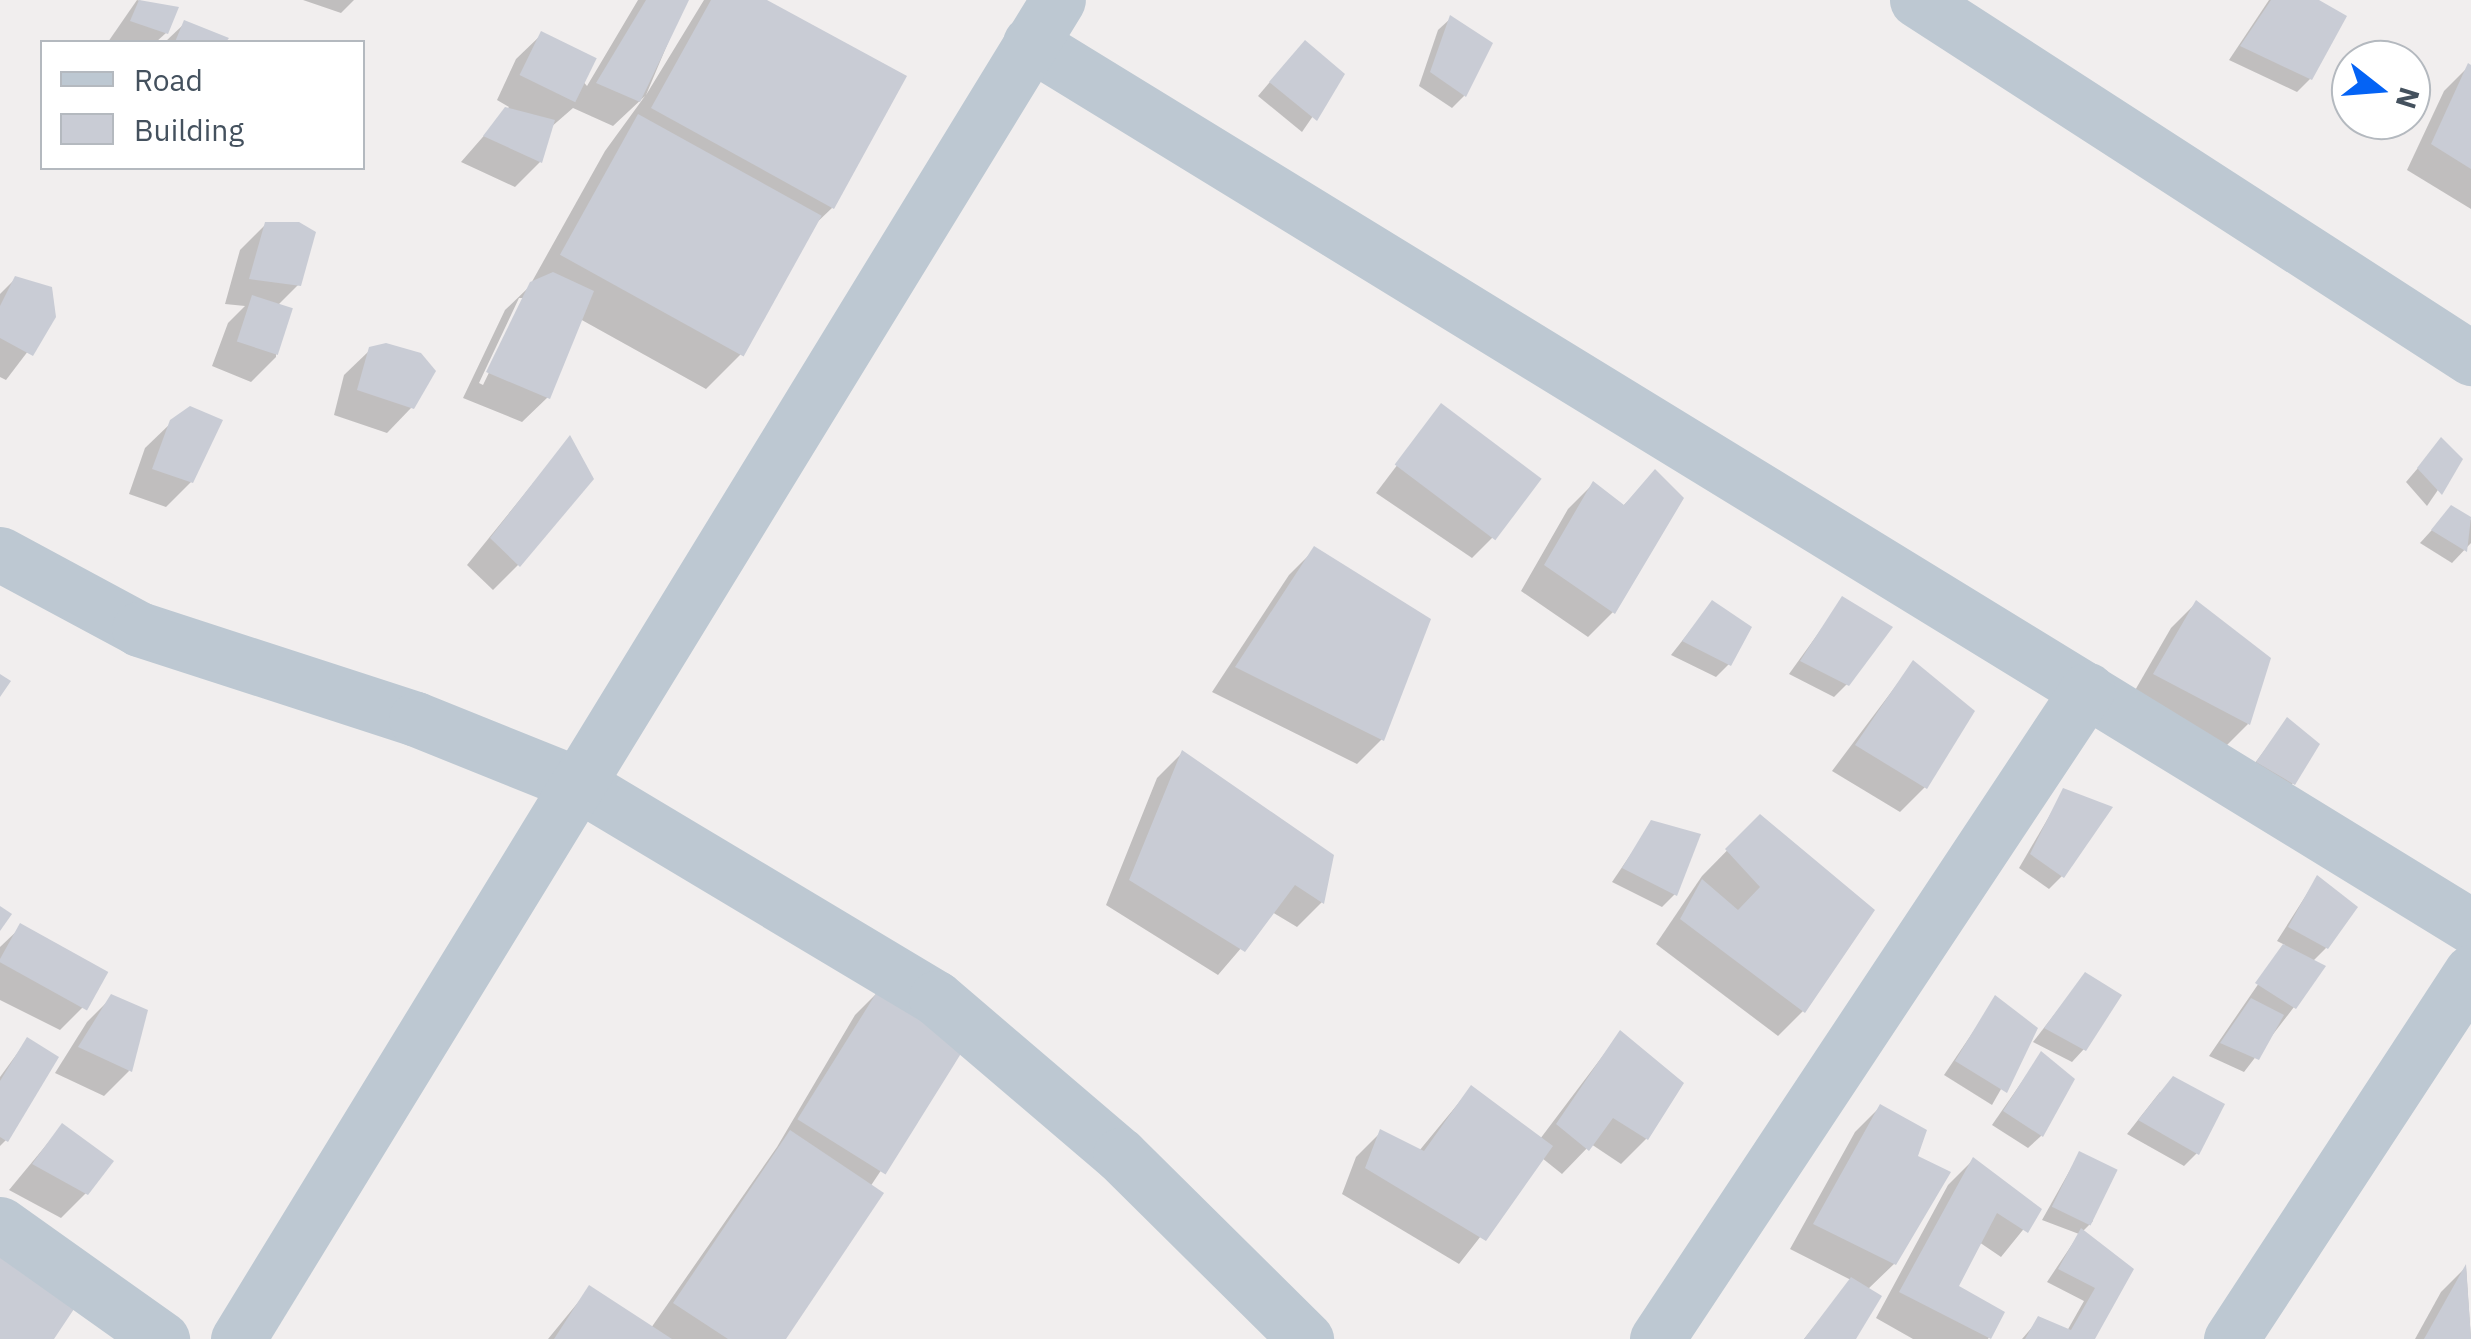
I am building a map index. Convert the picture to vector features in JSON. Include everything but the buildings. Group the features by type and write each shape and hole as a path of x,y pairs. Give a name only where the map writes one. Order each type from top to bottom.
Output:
{"street":[{"path":"1917,0 2471,358"},
{"path":"238,1339 580,785 1041,14 2087,690 2471,926"},
{"path":"0,554 139,629 416,719 580,785 936,998 1120,1155 1306,1339"},
{"path":"1657,1339 2087,690"},
{"path":"2249,1333 2471,972"},
{"path":"0,1224 162,1339"}]}
